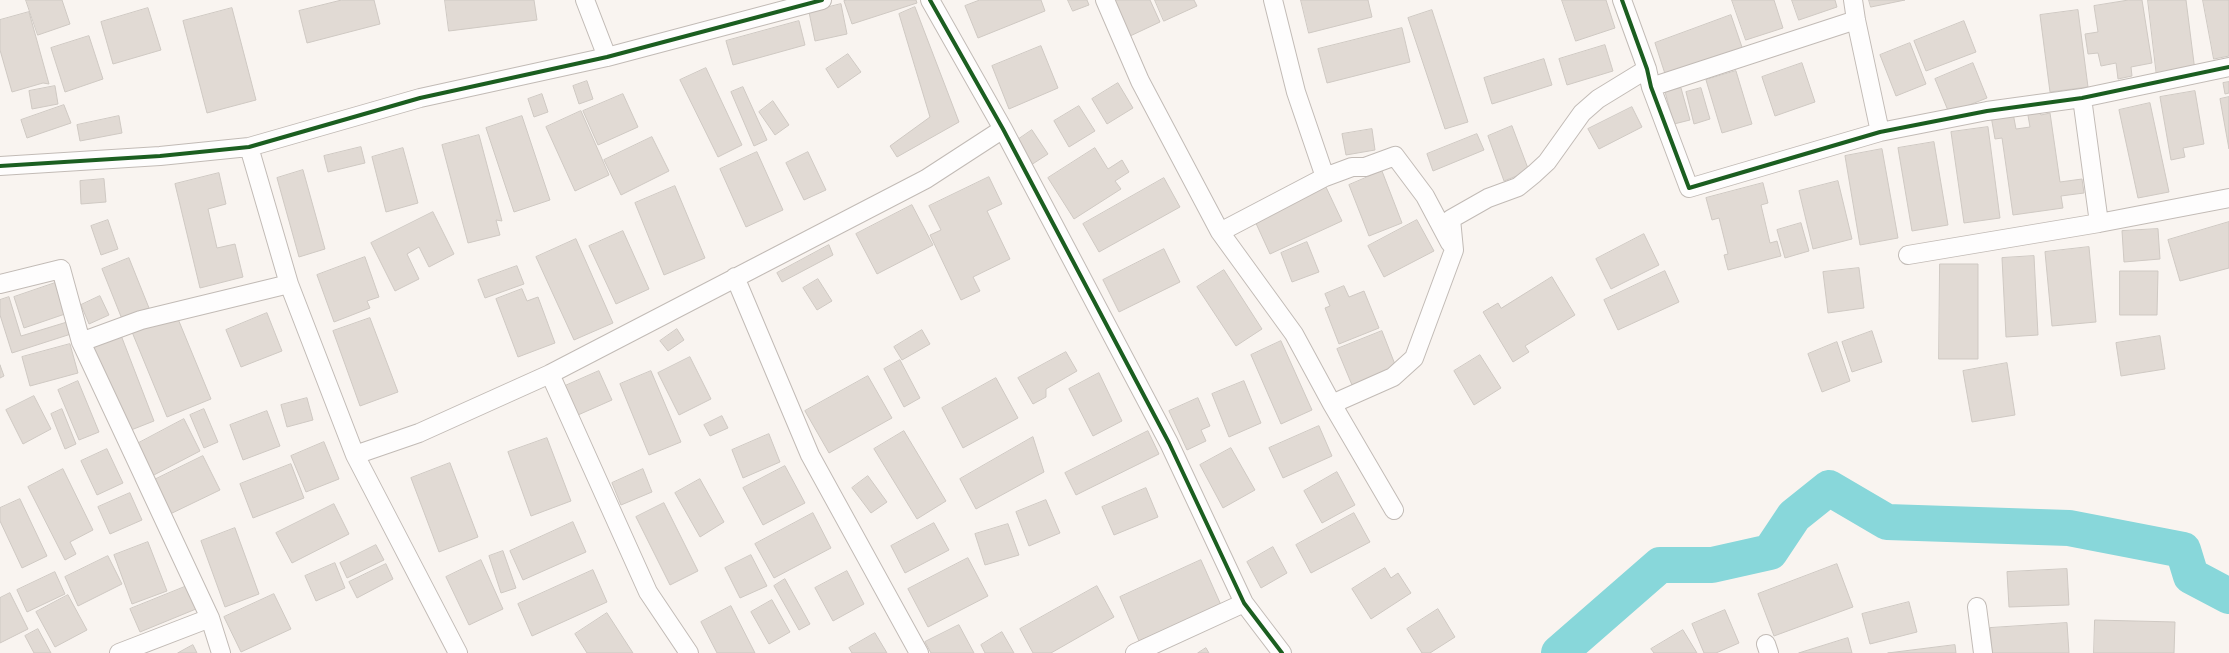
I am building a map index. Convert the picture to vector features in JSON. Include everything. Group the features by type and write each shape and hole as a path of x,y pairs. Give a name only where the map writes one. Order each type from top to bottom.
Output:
{"street":[{"path":"585,0 607,57"},
{"path":"0,166 160,156 249,147 420,98 607,57 822,0"},
{"path":"930,0 1003,128 1170,443 1244,603 1282,653"},
{"path":"1105,0 1140,82 1220,232 1294,334 1332,404 1394,510"},
{"path":"1272,0 1296,92 1325,177"},
{"path":"1622,0 1647,69 1651,87 1689,188 1880,132 1987,111 2082,98 2229,68"},
{"path":"1853,0 1880,132"},
{"path":"1651,87 1856,20"},
{"path":"1332,404 1393,377 1414,358 1454,250 1451,219 1488,198 1518,187 1524,183 1547,162 1582,113 1598,98 1647,69"},
{"path":"2082,98 2099,223"},
{"path":"355,455 419,433 550,374 926,178 1003,128"},
{"path":"249,147 288,284 355,455 458,653"},
{"path":"1220,232 1325,177 1352,167 1365,167 1394,156 1425,196 1454,250"},
{"path":"1908,255 2099,223 2229,198"},
{"path":"0,284 61,269 81,342 210,618 221,653"},
{"path":"735,277 810,455 919,653"},
{"path":"81,342 141,320 288,284"},
{"path":"550,374 648,592 689,653"},
{"path":"1135,653 1244,603"},
{"path":"1977,607 1983,653"},
{"path":"119,653 210,618"}],"building":[{"path":"26,0 62,0 70,24 38,35"},
{"path":"342,0 374,0 380,24 307,43 299,11"},
{"path":"445,0 534,0 537,20 449,31"},
{"path":"916,0 917,3 852,24 844,1"},
{"path":"980,0 1041,0 1045,11 978,38 965,6"},
{"path":"1068,0 1087,0 1089,5 1073,11"},
{"path":"1111,0 1150,0 1160,22 1128,37"},
{"path":"1155,0 1194,0 1197,6 1164,21"},
{"path":"1301,0 1368,0 1372,17 1309,33"},
{"path":"1562,0 1606,0 1615,28 1576,41"},
{"path":"1732,0 1774,0 1783,28 1746,40"},
{"path":"1792,0 1835,0 1837,7 1799,20"},
{"path":"1869,0 1905,0 1871,7"},
{"path":"2129,0 2142,0 2152,63 2131,67 2132,76 2118,79 2116,63 2101,66 2098,53 2088,54 2085,34 2098,32 2094,6"},
{"path":"2148,0 2186,0 2195,71 2157,77"},
{"path":"2203,0 2229,0 2229,56 2214,59"},
{"path":"841,4 847,34 815,41 809,12"},
{"path":"915,7 959,122 897,157 890,146 930,117 899,14"},
{"path":"148,8 161,50 113,64 101,22"},
{"path":"232,8 256,100 207,113 183,21"},
{"path":"1432,10 1468,122 1445,129 1408,18"},
{"path":"2078,10 2088,87 2050,92 2040,15"},
{"path":"29,12 49,84 43,83 12,92 0,50 0,20"},
{"path":"1731,15 1744,53 1667,80 1655,43"},
{"path":"799,21 805,45 733,65 726,41"},
{"path":"1964,21 1976,52 1926,71 1914,41"},
{"path":"1402,28 1410,62 1327,83 1318,49"},
{"path":"89,36 103,79 65,92 51,48"},
{"path":"1910,43 1926,84 1896,96 1880,55"},
{"path":"1605,45 1613,71 1567,85 1559,59"},
{"path":"1041,46 1058,88 1009,109 992,66"},
{"path":"848,54 861,72 838,88 826,69"},
{"path":"1544,59 1552,85 1492,104 1484,78"},
{"path":"1802,63 1815,102 1775,116 1762,77"},
{"path":"1973,63 1987,98 1949,113 1935,79"},
{"path":"706,68 742,145 718,157 680,80"},
{"path":"1736,71 1752,124 1722,133 1706,80"},
{"path":"587,81 593,99 579,104 573,86"},
{"path":"2229,82 2229,93 2225,94 2223,83"},
{"path":"1118,83 1133,108 1107,124 1092,99"},
{"path":"55,86 58,104 32,109 29,91"},
{"path":"743,87 767,140 754,146 731,92"},
{"path":"1681,88 1690,120 1674,124 1665,92"},
{"path":"1701,88 1710,119 1694,124 1686,92"},
{"path":"2195,91 2204,144 2183,148 2185,157 2171,160 2160,97"},
{"path":"542,94 548,112 534,117 528,99"},
{"path":"623,94 638,127 598,145 583,111"},
{"path":"2229,97 2229,149 2220,99"},
{"path":"773,101 789,125 775,135 759,112"},
{"path":"2150,103 2169,192 2138,198 2119,110"},
{"path":"64,105 71,123 27,138 21,120"},
{"path":"1079,106 1095,131 1069,147 1054,121"},
{"path":"1632,107 1642,127 1599,149 1588,129"},
{"path":"2038,109 2041,115 2050,113 2060,182 2082,179 2084,193 2061,196 2063,208 2013,215 2002,138 1995,139 1991,116 2013,113 2016,129 2030,127 2027,110"},
{"path":"581,111 609,175 575,191 546,127"},
{"path":"119,116 122,133 80,141 77,125"},
{"path":"522,116 550,200 514,212 486,128"},
{"path":"1512,126 1529,171 1504,181 1488,136"},
{"path":"1988,127 2000,218 1964,223 1951,132"},
{"path":"1372,129 1375,150 1346,155 1342,134"},
{"path":"1032,130 1048,154 1031,165 1016,141"},
{"path":"1477,134 1484,150 1433,171 1427,154"},
{"path":"479,135 502,221 496,220 500,235 468,243 442,145"},
{"path":"652,137 669,171 621,195 604,160"},
{"path":"1934,142 1948,225 1912,231 1898,148"},
{"path":"361,147 365,163 328,172 324,156"},
{"path":"403,148 418,203 386,212 372,157"},
{"path":"1095,148 1108,169 1122,160 1129,172 1115,181 1121,189 1074,219 1048,178"},
{"path":"1882,149 1898,238 1860,245 1845,156"},
{"path":"757,152 783,210 746,227 720,169"},
{"path":"808,152 826,190 804,200 786,163"},
{"path":"303,170 325,249 299,257 277,178"},
{"path":"1382,171 1402,223 1369,236 1349,185"},
{"path":"219,173 226,204 208,209 217,248 235,244 243,277 200,288 175,184"},
{"path":"989,177 1002,204 987,211 1010,259 973,277 980,291 961,300 930,235 941,230 929,206"},
{"path":"1164,178 1180,207 1099,252 1083,224"},
{"path":"104,179 106,202 81,204 80,181"},
{"path":"1838,181 1852,239 1813,249 1799,191"},
{"path":"1763,183 1768,203 1761,205 1770,243 1777,241 1781,256 1728,270 1724,255 1728,254 1719,218 1712,220 1706,198"},
{"path":"1325,185 1342,221 1270,254 1254,219"},
{"path":"675,186 705,258 664,275 635,203"},
{"path":"912,205 933,245 877,274 856,234"},
{"path":"433,212 454,254 429,267 419,247 407,254 419,279 395,291 371,243"},
{"path":"108,220 118,249 101,255 91,226"},
{"path":"1417,220 1434,251 1384,277 1368,246"},
{"path":"2229,222 2229,268 2180,281 2168,240"},
{"path":"1801,223 1809,251 1785,258 1777,230"},
{"path":"2158,229 2160,259 2124,262 2122,231"},
{"path":"623,231 649,289 616,304 589,246"},
{"path":"1644,234 1659,265 1611,289 1596,259"},
{"path":"576,239 613,323 574,340 536,257"},
{"path":"1307,242 1319,272 1292,282 1281,253"},
{"path":"829,245 833,255 782,282 777,273"},
{"path":"2089,247 2096,322 2052,326 2045,252"},
{"path":"1164,249 1180,282 1119,312 1103,280"},
{"path":"2034,256 2038,335 2006,337 2002,258"},
{"path":"365,257 379,297 367,301 370,308 334,322 317,275"},
{"path":"129,258 149,308 122,319 102,269"},
{"path":"1940,264 1978,264 1978,359 1939,359"},
{"path":"517,266 524,284 485,298 478,280"},
{"path":"1859,268 1864,308 1828,313 1823,272"},
{"path":"1224,270 1262,329 1236,346 1197,287"},
{"path":"1665,271 1679,302 1618,330 1604,300"},
{"path":"2120,271 2158,271 2157,315 2120,315"},
{"path":"1552,277 1575,315 1525,346 1529,352 1513,362 1483,312 1498,303 1501,308"},
{"path":"818,279 832,301 817,310 803,288"},
{"path":"55,283 65,314 24,328 14,297"},
{"path":"1344,286 1349,297 1364,291 1379,328 1339,344 1325,308 1330,306 1325,294"},
{"path":"522,289 527,301 538,297 555,343 518,357 496,299"},
{"path":"100,296 109,315 89,324 81,305"},
{"path":"9,297 21,336 67,322 71,334 12,353 0,315 0,300"},
{"path":"267,313 282,351 241,367 226,330"},
{"path":"176,314 211,399 167,417 132,332"},
{"path":"370,318 398,392 360,406 333,331"},
{"path":"677,329 684,340 668,351 660,341"},
{"path":"119,330 154,421 126,432 91,341"},
{"path":"922,330 930,344 902,360 894,347"},
{"path":"1382,331 1396,367 1352,385 1337,349"},
{"path":"1872,331 1882,362 1852,372 1842,342"},
{"path":"2160,336 2165,369 2121,376 2116,343"},
{"path":"1281,341 1312,410 1281,424 1251,355"},
{"path":"1837,342 1850,381 1822,392 1808,354"},
{"path":"70,344 78,373 30,386 22,357"},
{"path":"1066,352 1077,371 1046,389 1046,397 1033,404 1018,378"},
{"path":"1480,355 1501,388 1474,405 1454,371"},
{"path":"690,357 711,399 679,415 658,373"},
{"path":"900,360 920,398 904,407 884,369"},
{"path":"2007,363 2015,415 1972,422 1963,371"},
{"path":"0,365 4,376 0,378"},
{"path":"599,371 612,400 578,415 565,386"},
{"path":"651,371 681,442 649,455 620,384"},
{"path":"1099,373 1122,421 1093,436 1069,389"},
{"path":"868,376 892,418 829,453 805,411"},
{"path":"996,378 1018,418 963,448 942,408"},
{"path":"78,381 99,432 79,440 58,390"},
{"path":"1244,381 1261,423 1229,437 1212,394"},
{"path":"34,396 51,429 23,444 6,410"},
{"path":"307,398 313,420 287,427 281,405"},
{"path":"1198,398 1210,426 1201,430 1206,441 1187,450 1169,411"},
{"path":"62,409 76,444 65,449 51,414"},
{"path":"204,409 218,442 204,448 190,415"},
{"path":"267,411 280,446 243,460 230,425"},
{"path":"722,416 728,428 710,436 704,425"},
{"path":"184,419 200,451 152,476 135,445"},
{"path":"1319,426 1332,456 1283,478 1269,448"},
{"path":"904,431 946,501 917,519 874,449"},
{"path":"1148,431 1159,454 1076,495 1065,473"},
{"path":"769,434 780,462 743,478 732,450"},
{"path":"1033,437 1044,472 976,509 960,479"},
{"path":"547,438 571,501 531,516 508,452"},
{"path":"324,442 339,479 306,492 291,456"},
{"path":"1231,448 1255,490 1223,508 1200,465"},
{"path":"107,449 123,483 97,495 81,461"},
{"path":"203,456 220,490 166,516 150,482"},
{"path":"450,463 478,537 439,552 411,478"},
{"path":"291,464 304,498 253,518 240,484"},
{"path":"785,466 805,503 763,525 743,488"},
{"path":"63,469 93,530 70,542 76,554 65,560 28,487"},
{"path":"643,469 652,492 621,505 612,483"},
{"path":"1337,472 1355,505 1322,523 1304,491"},
{"path":"868,476 887,502 871,513 852,488"},
{"path":"700,479 724,522 700,537 675,493"},
{"path":"1146,488 1158,517 1114,535 1102,507"},
{"path":"130,493 142,520 110,534 98,507"},
{"path":"20,499 47,556 22,568 0,521 0,508"},
{"path":"1046,500 1060,533 1029,546 1016,512"},
{"path":"664,503 698,571 670,585 636,517"},
{"path":"334,504 349,534 292,563 276,533"},
{"path":"813,513 831,548 774,578 755,544"},
{"path":"1354,513 1370,542 1311,573 1296,545"},
{"path":"573,522 586,552 523,580 510,551"},
{"path":"934,523 949,550 905,573 891,546"},
{"path":"1008,524 1019,555 985,565 975,534"},
{"path":"235,528 259,594 225,607 201,541"},
{"path":"148,542 167,591 132,604 114,555"},
{"path":"376,545 384,560 347,578 340,563"},
{"path":"1273,547 1287,573 1261,588 1247,562"},
{"path":"503,551 516,588 501,593 489,556"},
{"path":"751,555 767,586 740,598 725,568"},
{"path":"108,556 122,584 78,606 65,577"},
{"path":"968,558 988,596 928,627 908,589"},
{"path":"481,560 503,609 469,625 446,577"},
{"path":"1201,560 1221,605 1139,641 1120,597"},
{"path":"335,563 345,588 316,601 305,576"},
{"path":"386,564 393,579 357,598 349,582"},
{"path":"1837,564 1853,607 1774,636 1758,594"},
{"path":"1385,568 1391,578 1398,573 1411,593 1371,619 1352,589"},
{"path":"2067,569 2069,605 2009,607 2007,572"},
{"path":"593,570 607,602 532,636 518,604"},
{"path":"847,571 864,604 833,621 815,588"},
{"path":"55,572 65,594 27,612 17,590"},
{"path":"785,579 810,624 799,630 774,586"},
{"path":"187,586 196,609 140,632 130,609"},
{"path":"1097,586 1114,617 1051,653 1033,653 1020,629"},
{"path":"10,593 28,629 0,643 0,598"},
{"path":"274,594 291,629 241,652 224,617"},
{"path":"68,595 87,630 55,647 36,612"},
{"path":"772,600 790,632 769,644 751,612"},
{"path":"1909,602 1917,632 1870,644 1862,614"},
{"path":"731,606 755,653 717,653 701,622"},
{"path":"1438,609 1455,637 1430,653 1422,653 1407,629"},
{"path":"1725,610 1739,643 1716,653 1704,653 1692,624"},
{"path":"607,613 633,653 587,653 575,634"},
{"path":"2095,620 2175,622 2174,653 2094,653"},
{"path":"2067,623 2069,653 1992,653 1990,628"},
{"path":"959,625 974,653 931,653 925,642"},
{"path":"38,629 51,653 34,653 25,636"},
{"path":"1683,630 1697,653 1654,653 1651,649"},
{"path":"1002,632 1014,653 985,653 981,645"},
{"path":"875,633 887,653 852,653 849,648"},
{"path":"1848,638 1852,653 1799,653"},
{"path":"193,645 197,653 178,653"},
{"path":"1955,645 1956,653 1888,653"},
{"path":"1206,648 1209,653 1198,653"}],"waterway":[{"path":"1559,653 1660,565 1712,565 1770,552 1794,516 1829,488 1887,522 2069,528 2183,550 2191,576 2229,596"}],"cycle path":[{"path":"0,166 160,156 249,147 420,98 607,57 822,0"},
{"path":"930,0 1003,129 1169,443 1244,603 1282,653"},
{"path":"1622,0 1647,69 1651,87 1689,188 1880,132 1987,111 2082,98 2229,67"}]}
